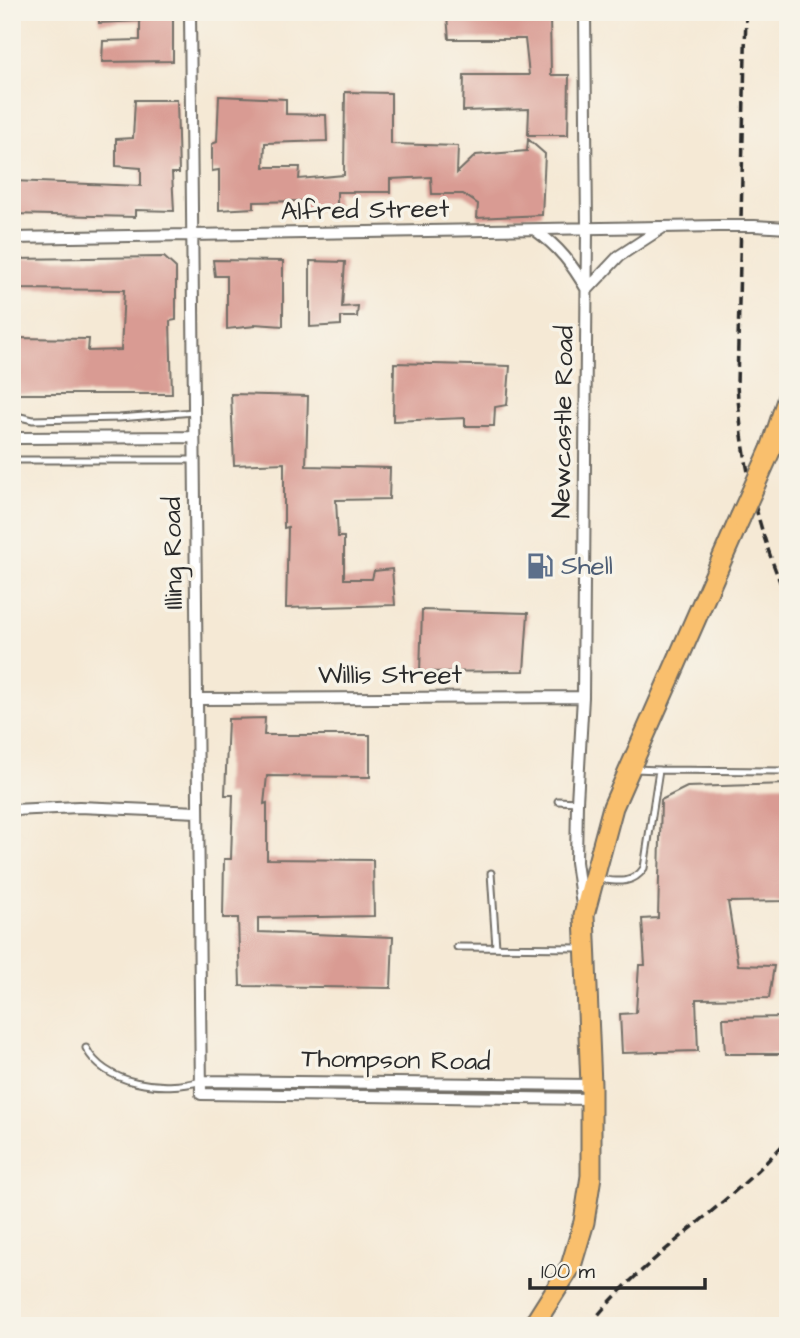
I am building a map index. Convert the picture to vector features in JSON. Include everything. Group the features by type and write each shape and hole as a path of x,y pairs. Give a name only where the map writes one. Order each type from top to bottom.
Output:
{"highway":[{"path":"533,1326 571,1266 584,1222 591,1176 591,1092 584,915 605,830 771,449 788,397"}],"street":[{"name":"Illing Road","path":"190,12 201,1094"},
{"name":"Newcastle Road","path":"584,915 576,862 583,697 587,290 585,12"},
{"name":"Alfred Street","path":"12,238 719,226 788,228"},
{"path":"535,230 561,250 587,290 619,256 662,227"},
{"path":"12,436 194,437"},
{"name":"Willis Street","path":"197,699 583,697"},
{"path":"12,810 79,807 198,812"},
{"name":"Thompson Road","path":"201,1081 591,1092"},
{"name":"Thompson Road","path":"201,1094 591,1092"}],"lane":[{"path":"12,415 33,420 119,418 194,412"},
{"path":"12,460 194,460"},
{"path":"630,768 783,771"},
{"path":"593,879 632,880 639,876 644,868 659,770"},
{"path":"558,801 577,802"},
{"path":"491,873 496,947"},
{"path":"457,947 586,948"},
{"path":"86,1048 92,1059 115,1075 157,1085 184,1086 201,1081"},
{"path":"184,1086 201,1094"}],"building":[{"path":"99,12 173,12 173,61 102,62 103,41 140,40 140,21 99,23"},
{"path":"447,16 550,16 551,75 569,75 568,135 528,135 529,109 463,111 464,75 529,75 525,39 449,39"},
{"path":"345,92 391,93 391,144 458,146 457,173 476,155 527,151 528,139 545,154 542,215 477,218 478,204 463,194 432,194 431,177 390,179 390,192 337,192 337,208 302,211 302,201 254,202 254,208 219,210 219,170 212,171 212,144 217,142 219,96 286,99 286,114 326,115 327,141 265,143 264,167 300,167 299,179 344,175"},
{"path":"135,100 177,100 179,173 172,173 174,211 135,210 135,217 12,214 12,181 141,186 141,168 116,166 116,139 133,138"},
{"path":"164,257 176,268 176,320 170,321 172,394 16,394 15,338 89,339 88,351 121,350 124,290 12,289 12,259"},
{"path":"213,260 283,261 283,326 255,324 227,329 227,276 215,276"},
{"path":"310,261 345,262 342,307 358,306 357,317 341,317 341,325 310,327"},
{"path":"394,363 510,366 507,405 495,407 494,426 465,426 465,418 393,421"},
{"path":"231,394 308,396 306,466 390,468 389,499 336,500 338,537 344,537 344,579 372,579 374,571 392,569 395,605 286,608 288,527 284,528 284,463 234,465"},
{"path":"422,610 528,613 524,671 420,672"},
{"path":"265,718 264,735 370,735 370,777 267,776 264,804 267,803 267,859 373,860 374,916 258,918 258,932 393,937 391,988 240,986 238,918 223,918 224,859 231,859 233,795 225,795 228,719"},
{"path":"788,784 788,901 728,902 738,965 774,966 769,998 696,999 698,1051 622,1053 620,1014 636,1013 639,965 645,965 642,919 658,918 661,800 687,787"},
{"path":"788,1017 788,1054 725,1054 723,1018"}],"railway":[{"path":"746,12 737,385 753,495 768,548 788,600"},
{"path":"589,1326 636,1276 740,1187 788,1139"}],"place":[{"name":"Shell","path":"540,566"}]}
